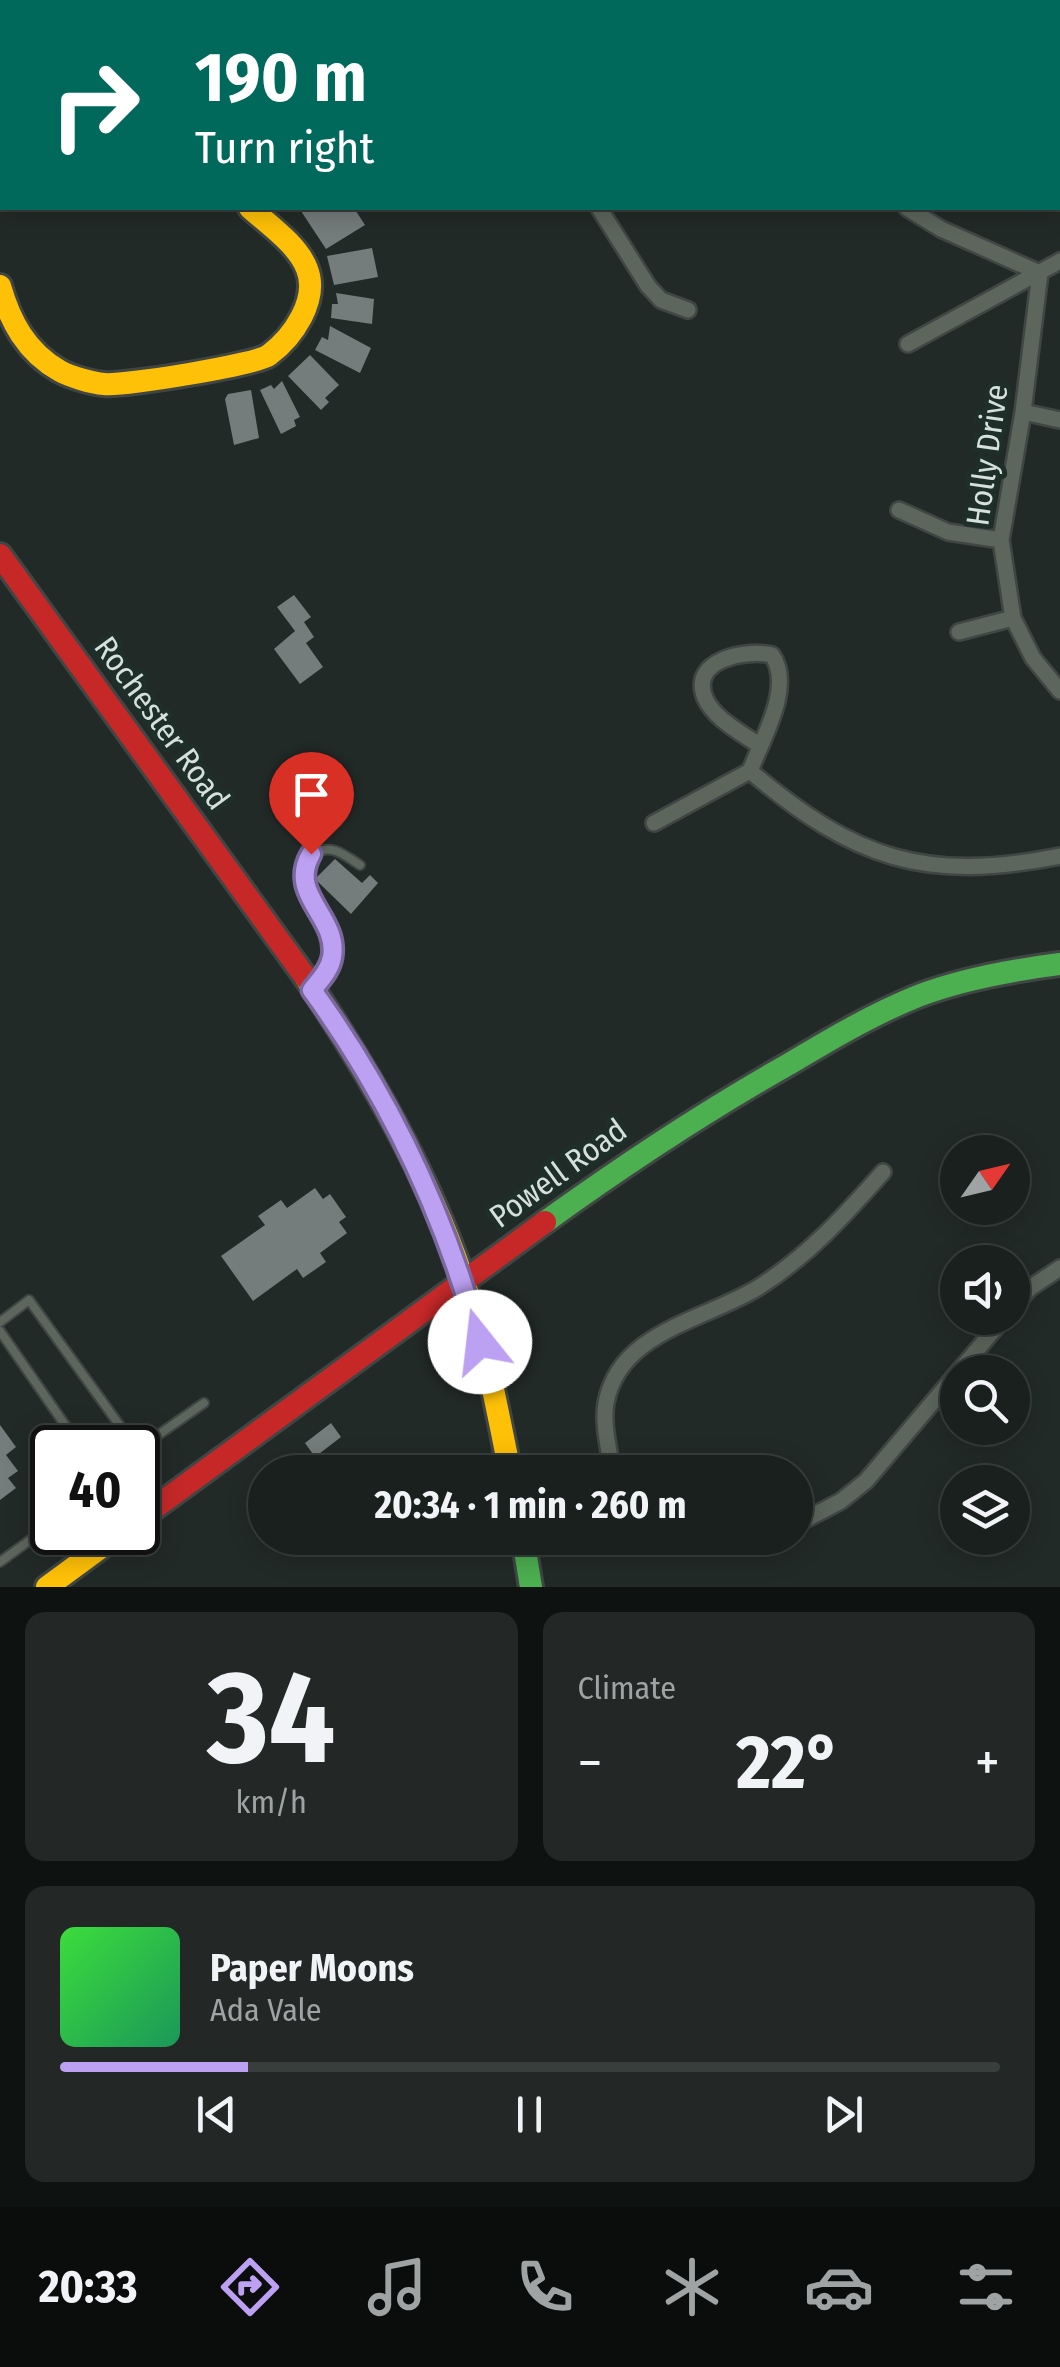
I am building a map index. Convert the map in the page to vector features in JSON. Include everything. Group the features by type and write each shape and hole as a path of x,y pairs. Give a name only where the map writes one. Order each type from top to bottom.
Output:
{"street":[{"path":"0,286 8,313 25,343 61,372 105,384 231,366 266,356 292,333 308,305 308,270 286,240 252,210"},
{"path":"600,210 648,286 661,300 688,310"},
{"path":"910,210 1040,274"},
{"path":"908,344 1060,261"},
{"name":"Holly Drive","path":"1040,274 1001,540 1014,618 1022,639 1046,678 1060,691"},
{"path":"1022,412 1060,420"},
{"path":"899,510 948,532 1001,540"},
{"name":"Rochester Road","path":"0,555 312,990 384,1104 430,1197 464,1281 506,1455"},
{"path":"959,632 1014,618"},
{"path":"654,823 750,771 760,746 778,696 779,666 772,656 743,652 710,669 704,696 720,716 760,746"},
{"path":"750,771 824,828 870,852 912,862 995,867 1060,856"},
{"name":"Powell Road","path":"160,1503 634,1157 713,1107 864,1020 921,995 1016,970 1060,964"},
{"path":"610,1455 605,1405 625,1361 654,1338 738,1298 790,1266 826,1236 882,1172"},
{"path":"1030,1288 1060,1268"},
{"path":"813,1516 841,1501 866,1481 990,1335"},
{"path":"48,1587 91,1555"},
{"path":"526,1555 531,1587"}],"lane":[{"path":"312,990 333,954 331,939 303,878 304,866 311,854 324,849 338,851 360,865"},
{"path":"0,1322 29,1300 120,1425"},
{"path":"1,1335 65,1425"},
{"path":"160,1433 204,1403"},
{"path":"0,1562 30,1540"}],"building":[{"path":"300,210 355,210 365,225 326,249"},
{"path":"372,248 378,277 334,285 327,256"},
{"path":"336,293 374,299 372,324 331,318 332,304 338,304"},
{"path":"330,326 371,348 360,373 315,350 322,337 328,340"},
{"path":"310,355 339,385 325,398 329,402 321,410 288,376"},
{"path":"282,381 300,417 294,420 296,426 281,434 260,390 271,385 274,389"},
{"path":"251,390 259,438 234,445 225,399 228,394"},
{"path":"294,595 311,617 304,622 314,637 306,643 323,667 300,684 274,649 295,631 277,607"},
{"path":"335,859 362,883 370,875 378,883 351,914 315,879"},
{"path":"315,1188 323,1199 330,1194 346,1217 339,1222 347,1233 320,1253 326,1262 303,1278 297,1269 253,1301 221,1256 265,1225 258,1216 281,1200 287,1208"},
{"path":"331,1423 341,1437 318,1455 305,1443"},
{"path":"0,1425 16,1447 6,1455 18,1471 8,1478 16,1488 0,1500"}],"traffic: fast":[{"path":"545,1222 695,1120 868,1019 952,985 1060,964"},
{"path":"526,1555 531,1587"}],"traffic: slow":[{"path":"0,286 14,323 29,345 48,363 82,379 104,384 136,382 259,359 269,355 295,328 307,305 310,281 297,252 252,210"},
{"path":"306,978 375,1088 434,1204 479,1331 507,1455"},
{"path":"47,1587 91,1555"}],"traffic: jam":[{"path":"0,555 306,978"},
{"path":"160,1504 545,1222"}],"route":[{"path":"311,854 303,878 331,939 333,954 312,990 384,1104 430,1197 464,1281 480,1342"}]}
